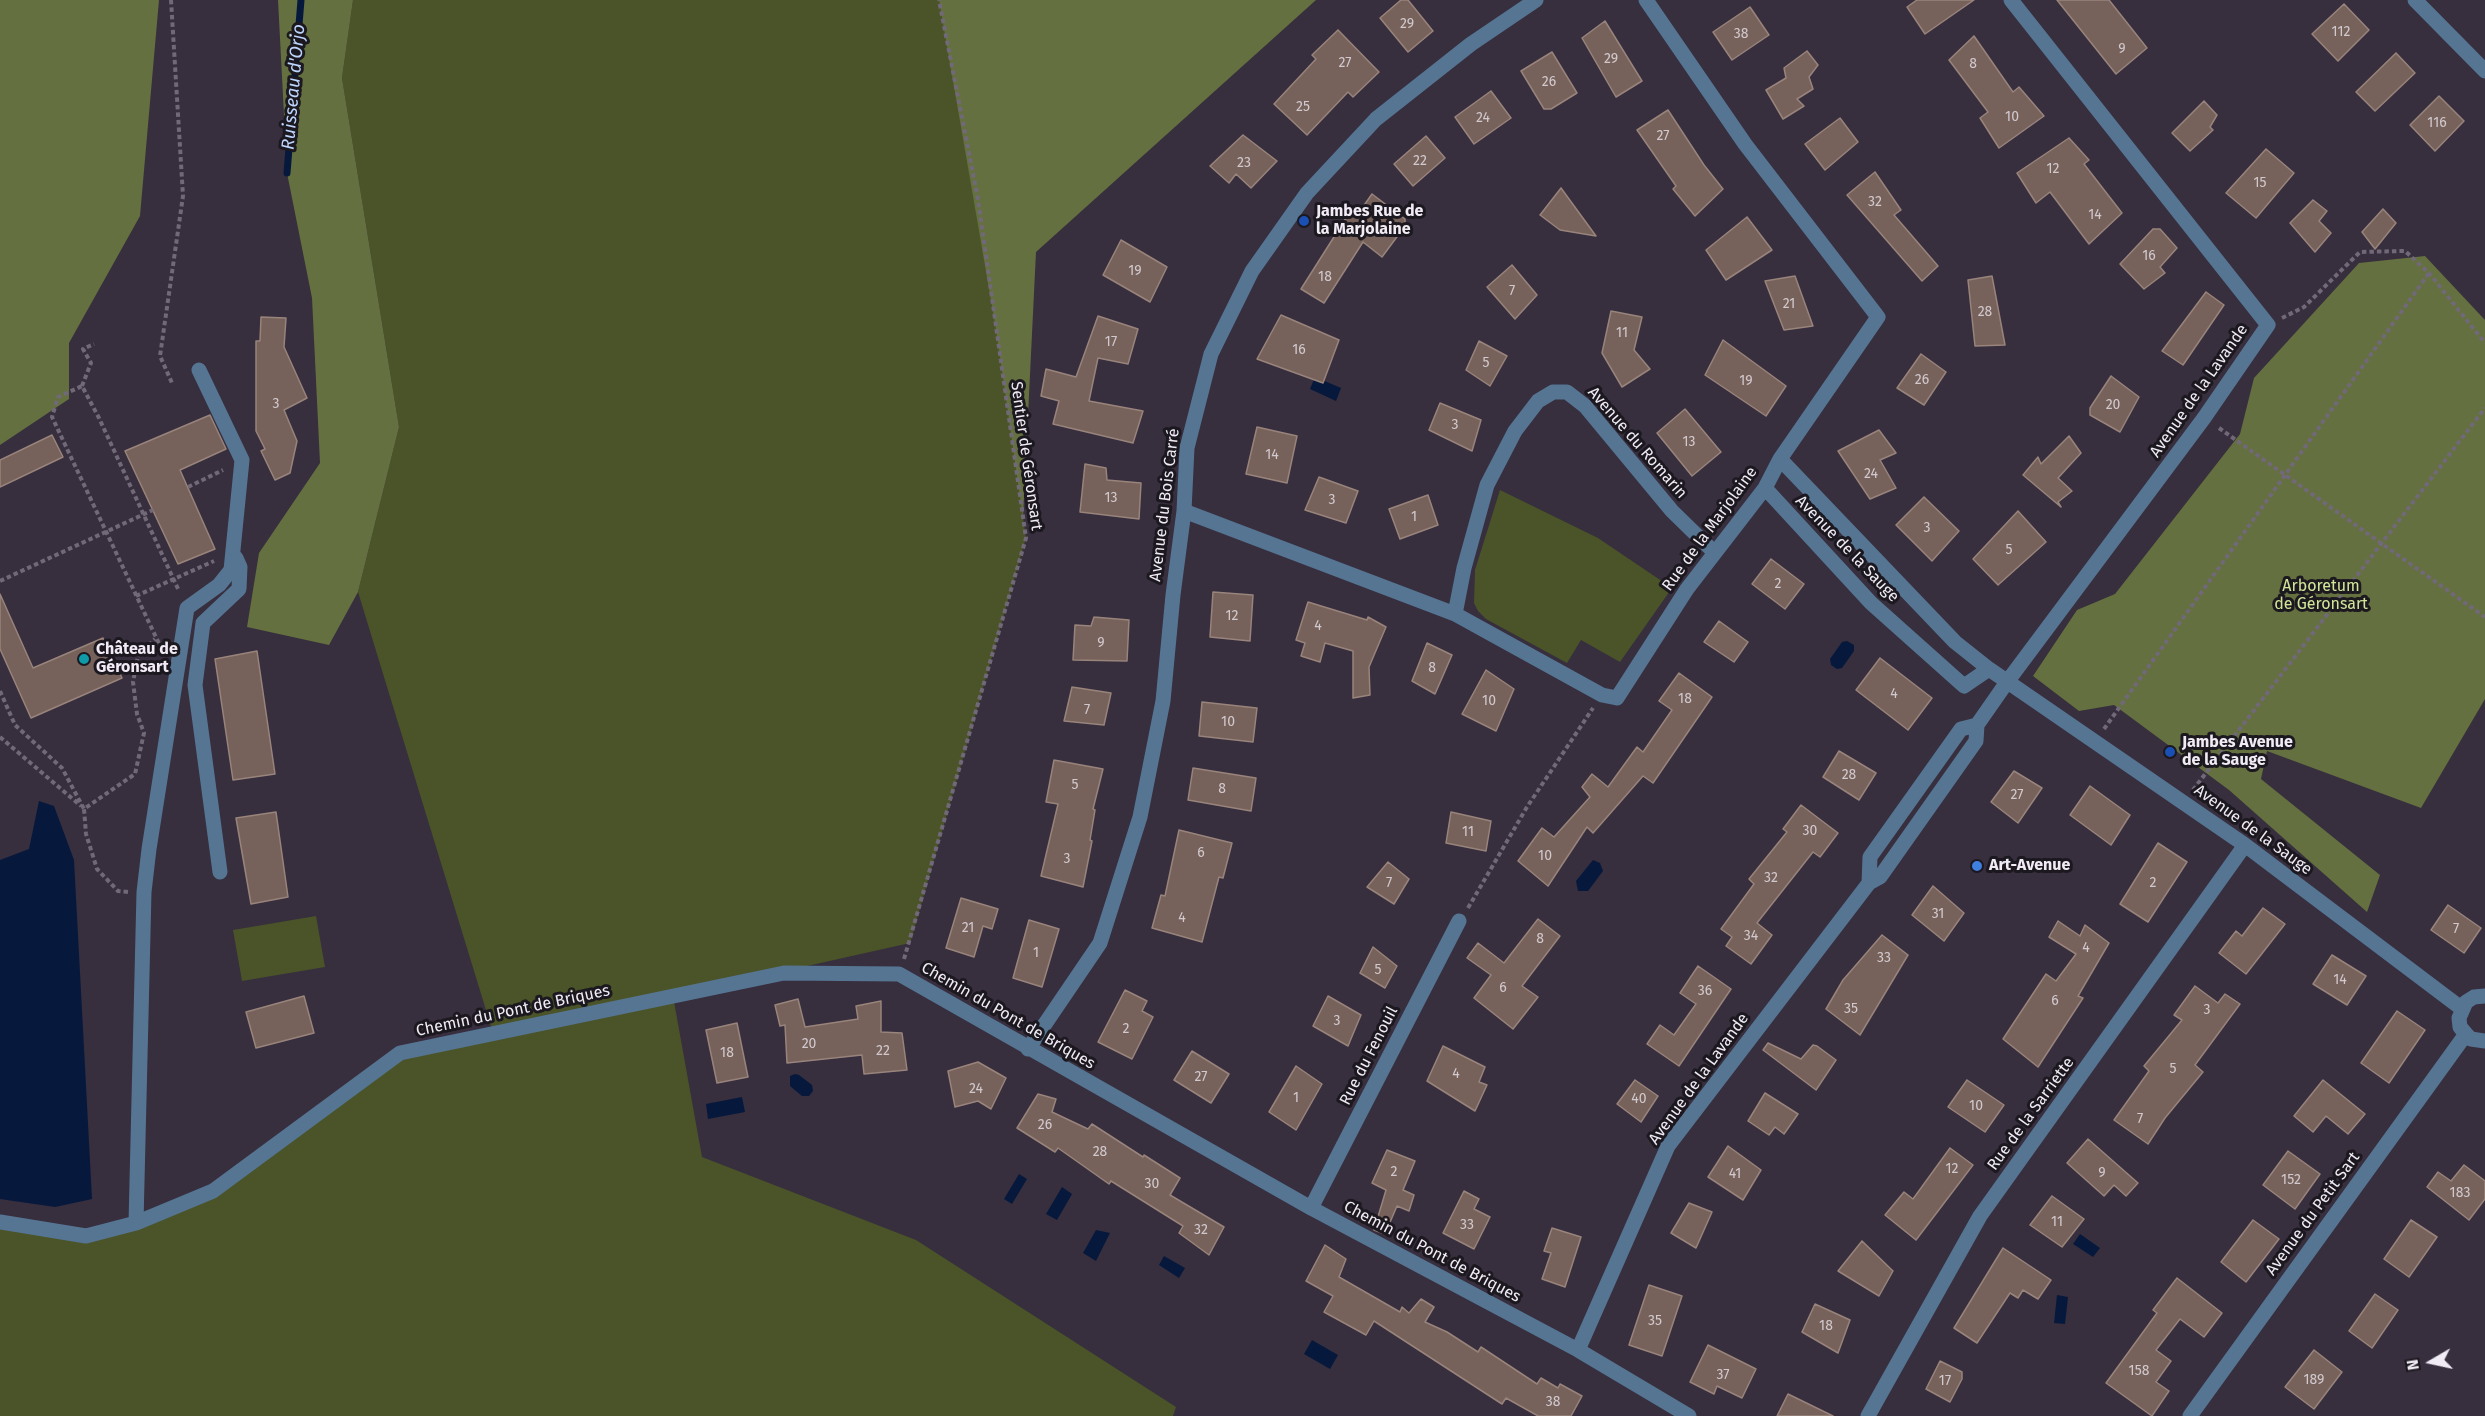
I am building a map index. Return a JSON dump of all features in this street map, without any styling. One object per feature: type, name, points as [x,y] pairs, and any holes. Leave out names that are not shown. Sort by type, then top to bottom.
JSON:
[{"type":"street","name":"Avenue du Bois Carré","points":[[1028,1049],[1100,943],[1140,817],[1163,701],[1184,511],[1187,448],[1211,354],[1252,271],[1306,193],[1376,119],[1471,44],[1536,0]]},
{"type":"street","name":"Rue de la Marjolaine","points":[[1602,695],[1617,698],[1714,552],[1765,488],[1780,459],[1878,317],[1744,144],[1646,0]]},
{"type":"street","name":"Avenue de la Lavande","points":[[1578,1350],[1668,1146],[1869,883],[1870,857],[1961,729],[1977,725],[2204,418],[2268,324],[2011,0]]},
{"type":"street","points":[[2415,0],[2485,71]]},
{"type":"street","points":[[136,1223],[144,892],[187,608],[219,585],[231,570],[242,460],[199,370]]},
{"type":"street","name":"Avenue du Romarin","points":[[1455,614],[1464,568],[1487,485],[1515,431],[1538,401],[1553,392],[1568,392],[1585,405],[1672,511],[1714,552]]},
{"type":"street","name":"Avenue de la Sauge","points":[[1780,459],[1955,642],[2007,682],[2245,845],[2462,1008]]},
{"type":"street","name":"Avenue de la Sauge","points":[[1765,488],[1818,549],[1871,603],[1964,686],[1989,669]]},
{"type":"street","points":[[1184,511],[1455,614],[1602,695]]},
{"type":"street","points":[[220,872],[195,685],[203,623],[239,589],[240,567],[234,552]]},
{"type":"street","name":"Rue de la Sarriette","points":[[1868,1416],[1980,1216],[2245,845]]},
{"type":"street","name":"Rue du Fenouil","points":[[1311,1208],[1459,921]]},
{"type":"street","name":"Chemin du Pont de Briques","points":[[0,1222],[86,1236],[136,1223],[213,1191],[400,1053],[784,973],[899,974],[1311,1208],[1578,1350],[1689,1416]]},
{"type":"street","points":[[2485,996],[2474,997],[2466,1002],[2459,1018],[2460,1027],[2466,1034],[2472,1039],[2485,1041]]},
{"type":"street","name":"Avenue du Petit Sart","points":[[2190,1416],[2466,1034]]},
{"type":"path","points":[[171,0],[183,196],[160,356],[172,383]]},
{"type":"path","name":"Sentier de Géronsart","points":[[899,974],[1026,538],[978,199],[939,0]]},
{"type":"path","points":[[2268,324],[2304,307],[2360,252],[2405,251],[2429,273],[2485,343]]},
{"type":"path","points":[[2095,742],[2429,273]]},
{"type":"path","points":[[94,345],[83,349],[91,363],[82,386],[58,397],[52,417],[160,650],[180,654]]},
{"type":"path","points":[[82,386],[187,608]]},
{"type":"path","points":[[2184,802],[2485,408]]},
{"type":"path","points":[[2204,418],[2485,616]]},
{"type":"path","points":[[188,487],[242,460]]},
{"type":"path","points":[[0,581],[153,510]]},
{"type":"path","points":[[135,596],[234,552]]},
{"type":"path","points":[[84,809],[135,774],[144,733],[137,714],[133,682],[138,656],[155,639]]},
{"type":"path","points":[[0,691],[15,725],[62,768],[84,809],[86,834],[97,869],[118,891],[144,892]]},
{"type":"path","points":[[1459,921],[1476,898],[1527,807],[1602,695]]},
{"type":"path","points":[[0,737],[84,809]]},
{"type":"green space","points":[[0,0],[159,0],[140,216],[69,343],[69,399],[0,445]]},
{"type":"green space","points":[[278,0],[353,0],[342,78],[399,427],[358,592],[329,645],[247,627],[259,553],[320,463],[312,298],[287,173]]},
{"type":"green space","points":[[353,0],[939,0],[978,199],[1026,538],[910,943],[673,996],[702,1157],[916,1240],[1176,1407],[1173,1416],[0,1416],[0,1222],[86,1236],[213,1191],[400,1053],[493,1033],[358,592],[399,427],[342,78]]},
{"type":"green space","points":[[939,0],[1316,0],[1036,252],[1023,518],[996,329]]},
{"type":"green space","name":"Arboretum de Géronsart","points":[[2425,256],[2485,320],[2485,699],[2421,808],[2267,751],[2261,779],[2380,875],[2367,912],[2229,790],[2114,705],[2079,711],[2033,676],[2077,610],[2115,594],[2240,434],[2254,378],[2359,263]]},
{"type":"green space","points":[[1500,490],[1598,538],[1672,588],[1620,662],[1581,640],[1567,663],[1486,619],[1478,611],[1474,603],[1475,570]]},
{"type":"green space","points":[[316,916],[325,967],[242,981],[233,930]]},
{"type":"water","points":[[1315,377],[1341,388],[1336,401],[1310,389]]},
{"type":"water","points":[[1847,641],[1854,645],[1854,651],[1842,668],[1837,669],[1831,665],[1830,659],[1842,642]]},
{"type":"water","points":[[39,801],[54,806],[74,860],[92,1199],[55,1207],[0,1199],[0,860],[29,849]]},
{"type":"water","points":[[1593,860],[1600,863],[1603,871],[1588,891],[1578,891],[1576,881]]},
{"type":"water","points":[[795,1074],[812,1085],[813,1091],[809,1096],[802,1096],[790,1086],[790,1076]]},
{"type":"water","points":[[742,1097],[745,1112],[708,1119],[706,1104]]},
{"type":"water","points":[[1019,1174],[1027,1179],[1012,1204],[1004,1199]]},
{"type":"water","points":[[1062,1187],[1072,1194],[1057,1220],[1046,1214]]},
{"type":"water","points":[[1096,1230],[1110,1233],[1096,1261],[1083,1253]]},
{"type":"water","points":[[2080,1234],[2100,1248],[2093,1257],[2073,1244]]},
{"type":"water","points":[[1164,1256],[1185,1268],[1179,1278],[1159,1265]]},
{"type":"water","points":[[2057,1295],[2068,1297],[2065,1324],[2054,1323]]},
{"type":"water","points":[[1312,1340],[1338,1355],[1330,1369],[1304,1354]]},
{"type":"building","points":[[1401,0],[1408,0],[1433,31],[1408,52],[1380,18]]},
{"type":"building","points":[[1917,0],[1974,0],[1925,34],[1907,7]]},
{"type":"building","points":[[2057,0],[2109,0],[2147,48],[2116,74]]},
{"type":"building","points":[[2344,4],[2369,30],[2338,61],[2312,34]]},
{"type":"building","points":[[1750,7],[1769,35],[1732,60],[1713,32]]},
{"type":"building","points":[[1605,21],[1642,81],[1616,97],[1582,38]]},
{"type":"building","points":[[1338,30],[1379,72],[1353,97],[1348,92],[1307,135],[1274,104],[1316,59],[1312,55]]},
{"type":"building","points":[[1974,36],[2013,92],[2019,87],[2044,116],[1999,148],[1980,118],[1988,112],[1949,60]]},
{"type":"building","points":[[1807,51],[1818,65],[1809,77],[1813,89],[1797,99],[1804,106],[1783,119],[1766,90],[1786,78],[1784,68]]},
{"type":"building","points":[[1552,52],[1577,93],[1551,109],[1544,109],[1521,71]]},
{"type":"building","points":[[2396,53],[2415,73],[2375,111],[2356,92]]},
{"type":"building","points":[[1491,91],[1511,118],[1474,144],[1455,117]]},
{"type":"building","points":[[2439,96],[2464,121],[2435,151],[2410,125]]},
{"type":"building","points":[[2204,101],[2217,115],[2210,127],[2213,130],[2190,151],[2172,133]]},
{"type":"building","points":[[1668,110],[1704,165],[1723,189],[1695,216],[1673,189],[1676,186],[1637,130]]},
{"type":"building","points":[[1840,118],[1858,142],[1825,170],[1805,144]]},
{"type":"building","points":[[1243,135],[1277,161],[1251,188],[1236,174],[1229,183],[1210,166]]},
{"type":"building","points":[[1426,136],[1445,158],[1413,186],[1394,164]]},
{"type":"building","points":[[2069,138],[2089,160],[2084,164],[2122,213],[2089,244],[2050,192],[2036,203],[2017,173]]},
{"type":"building","points":[[2266,149],[2294,173],[2256,218],[2226,193]]},
{"type":"building","points":[[1875,172],[1901,210],[1894,215],[1938,266],[1922,281],[1847,195]]},
{"type":"building","points":[[1561,188],[1596,236],[1560,230],[1540,215]]},
{"type":"building","points":[[1372,194],[1405,219],[1405,226],[1382,257],[1363,242],[1324,303],[1301,289],[1353,207],[1360,211]]},
{"type":"building","points":[[2313,200],[2327,211],[2319,221],[2331,233],[2315,252],[2290,223]]},
{"type":"building","points":[[2383,209],[2396,223],[2375,249],[2362,232]]},
{"type":"building","points":[[1747,217],[1772,250],[1726,280],[1706,250]]},
{"type":"building","points":[[2153,229],[2160,229],[2177,248],[2160,267],[2165,273],[2144,289],[2120,264]]},
{"type":"building","points":[[1121,240],[1167,267],[1150,302],[1103,275]]},
{"type":"building","points":[[1512,265],[1537,295],[1515,319],[1487,287]]},
{"type":"building","points":[[1795,276],[1813,326],[1784,330],[1765,281]]},
{"type":"building","points":[[1992,276],[2005,345],[1975,346],[1968,280]]},
{"type":"building","points":[[2206,292],[2224,305],[2183,365],[2162,351]]},
{"type":"building","points":[[1611,311],[1642,317],[1634,350],[1650,369],[1622,387],[1602,353]]},
{"type":"building","points":[[1281,315],[1339,340],[1323,383],[1257,359]]},
{"type":"building","points":[[1098,316],[1138,329],[1128,364],[1098,358],[1089,401],[1143,411],[1133,443],[1053,424],[1059,401],[1041,396],[1046,369],[1076,377]]},
{"type":"building","points":[[261,317],[286,318],[284,347],[307,398],[284,410],[297,441],[290,473],[275,480],[261,451],[265,449],[256,431],[256,341],[260,341]]},
{"type":"building","points":[[1723,340],[1786,386],[1766,416],[1705,375]]},
{"type":"building","points":[[1479,341],[1507,356],[1490,386],[1466,370]]},
{"type":"building","points":[[1921,354],[1946,372],[1924,405],[1897,388]]},
{"type":"building","points":[[2111,376],[2139,397],[2120,432],[2090,415],[2090,408]]},
{"type":"building","points":[[1440,403],[1481,420],[1472,451],[1429,430]]},
{"type":"building","points":[[1685,409],[1721,452],[1692,476],[1657,433]]},
{"type":"building","points":[[210,415],[226,449],[180,470],[215,549],[178,564],[125,451]]},
{"type":"building","points":[[1257,427],[1297,436],[1287,483],[1246,474]]},
{"type":"building","points":[[1879,430],[1896,453],[1880,460],[1896,488],[1870,499],[1838,451]]},
{"type":"building","points":[[52,435],[63,457],[0,487],[0,460]]},
{"type":"building","points":[[2069,436],[2081,453],[2058,478],[2072,491],[2058,502],[2061,507],[2023,475],[2038,457],[2041,464]]},
{"type":"building","points":[[1085,464],[1106,468],[1107,480],[1141,483],[1139,519],[1080,512]]},
{"type":"building","points":[[1319,477],[1358,491],[1346,523],[1305,510]]},
{"type":"building","points":[[1428,495],[1438,525],[1400,539],[1389,509]]},
{"type":"building","points":[[1924,497],[1959,531],[1932,561],[1896,525]]},
{"type":"building","points":[[2018,511],[2046,542],[1998,585],[1973,559]]},
{"type":"building","points":[[1771,559],[1804,584],[1785,609],[1752,584]]},
{"type":"building","points":[[1213,592],[1253,595],[1250,641],[1210,637]]},
{"type":"building","name":"Château de Géronsart","points":[[0,594],[33,668],[103,638],[122,678],[31,718],[0,649]]},
{"type":"building","points":[[1308,602],[1367,620],[1368,617],[1386,627],[1369,667],[1370,695],[1353,698],[1353,651],[1325,643],[1320,662],[1301,656],[1305,643],[1296,640]]},
{"type":"building","points":[[1094,617],[1129,620],[1127,661],[1073,660],[1075,625],[1091,626]]},
{"type":"building","points":[[1719,621],[1748,642],[1734,662],[1704,642]]},
{"type":"building","points":[[1427,643],[1452,655],[1435,694],[1412,681]]},
{"type":"building","points":[[257,651],[275,774],[233,780],[215,659]]},
{"type":"building","points":[[1880,658],[1932,698],[1908,730],[1856,690]]},
{"type":"building","points":[[1486,670],[1514,689],[1496,731],[1462,714]]},
{"type":"building","points":[[1679,673],[1712,697],[1653,783],[1643,776],[1593,833],[1587,827],[1548,886],[1518,861],[1542,828],[1554,837],[1590,797],[1582,787],[1592,774],[1608,787],[1637,747],[1643,752],[1672,710],[1659,701]]},
{"type":"building","points":[[1072,687],[1111,693],[1104,725],[1064,721]]},
{"type":"building","points":[[1202,702],[1257,708],[1253,742],[1199,736]]},
{"type":"building","points":[[1839,751],[1876,773],[1859,800],[1823,777]]},
{"type":"building","points":[[1054,760],[1103,769],[1093,809],[1095,810],[1090,840],[1092,841],[1083,887],[1041,876],[1058,804],[1046,802]]},
{"type":"building","points":[[1193,768],[1256,778],[1251,811],[1188,800]]},
{"type":"building","points":[[2014,771],[2042,788],[2018,823],[1991,802]]},
{"type":"building","points":[[2090,786],[2130,815],[2111,845],[2070,815]]},
{"type":"building","points":[[1801,805],[1838,833],[1820,857],[1813,852],[1757,923],[1772,935],[1751,964],[1726,946],[1732,937],[1721,929],[1754,884],[1749,879],[1787,832],[1783,829]]},
{"type":"building","points":[[276,812],[288,897],[251,904],[236,818]]},
{"type":"building","points":[[1451,812],[1491,821],[1486,851],[1446,843]]},
{"type":"building","points":[[1179,830],[1232,843],[1223,878],[1219,877],[1202,942],[1152,928],[1161,895],[1165,896]]},
{"type":"building","points":[[2158,843],[2187,862],[2148,922],[2120,904]]},
{"type":"building","points":[[1388,862],[1409,879],[1394,904],[1367,887]]},
{"type":"building","points":[[1933,886],[1964,913],[1944,941],[1912,915]]},
{"type":"building","points":[[961,898],[998,909],[992,929],[983,926],[974,957],[946,948]]},
{"type":"building","points":[[2448,905],[2481,928],[2464,953],[2431,930]]},
{"type":"building","points":[[2263,908],[2285,924],[2246,974],[2219,953],[2236,931],[2242,936]]},
{"type":"building","points":[[1538,919],[1560,936],[1522,986],[1538,997],[1513,1029],[1474,998],[1491,975],[1467,958],[1478,943],[1504,963]]},
{"type":"building","points":[[1029,920],[1059,929],[1042,987],[1013,978]]},
{"type":"building","points":[[2058,921],[2080,936],[2085,925],[2109,943],[2078,996],[2083,998],[2038,1067],[2003,1039],[2046,974],[2056,981],[2076,954],[2049,937]]},
{"type":"building","points":[[1882,935],[1908,955],[1860,1035],[1826,1009],[1843,980]]},
{"type":"building","points":[[1373,947],[1397,966],[1385,988],[1360,973]]},
{"type":"building","points":[[2332,955],[2366,976],[2347,1005],[2313,984]]},
{"type":"building","points":[[1698,966],[1731,989],[1679,1066],[1647,1044],[1660,1025],[1674,1035],[1696,1004],[1680,993]]},
{"type":"building","points":[[2195,986],[2218,1003],[2225,994],[2240,1004],[2195,1065],[2203,1072],[2165,1118],[2148,1144],[2114,1120],[2149,1071],[2144,1066],[2182,1020],[2174,1015]]},
{"type":"building","points":[[1125,990],[1147,1001],[1142,1011],[1153,1017],[1132,1059],[1098,1042]]},
{"type":"building","points":[[304,996],[314,1033],[256,1048],[246,1012]]},
{"type":"building","points":[[1328,996],[1361,1015],[1348,1046],[1313,1026]]},
{"type":"building","points":[[798,999],[805,1027],[858,1019],[856,1006],[881,1001],[881,1032],[902,1033],[907,1070],[864,1074],[862,1055],[787,1063],[785,1025],[780,1026],[775,1005]]},
{"type":"building","points":[[2397,1011],[2425,1030],[2389,1083],[2361,1063]]},
{"type":"building","points":[[737,1023],[748,1077],[717,1083],[706,1030]]},
{"type":"building","points":[[1768,1043],[1801,1059],[1813,1045],[1817,1046],[1836,1060],[1816,1090],[1763,1050]]},
{"type":"building","points":[[1443,1046],[1485,1067],[1479,1082],[1487,1085],[1475,1111],[1427,1081]]},
{"type":"building","points":[[1192,1051],[1229,1074],[1211,1103],[1174,1080]]},
{"type":"building","points":[[978,1062],[1006,1078],[991,1109],[978,1101],[955,1107],[948,1071]]},
{"type":"building","points":[[1296,1066],[1322,1084],[1296,1130],[1269,1112]]},
{"type":"building","points":[[1635,1080],[1658,1096],[1641,1122],[1617,1104]]},
{"type":"building","points":[[1967,1080],[2004,1105],[1985,1132],[1948,1107]]},
{"type":"building","points":[[2323,1080],[2365,1114],[2348,1134],[2326,1116],[2313,1132],[2294,1116]]},
{"type":"building","points":[[1765,1093],[1798,1114],[1784,1134],[1775,1127],[1769,1135],[1748,1121]]},
{"type":"building","points":[[1038,1094],[1056,1099],[1052,1112],[1088,1129],[1092,1124],[1180,1178],[1170,1195],[1224,1227],[1209,1255],[1179,1233],[1183,1226],[1111,1181],[1109,1184],[1058,1148],[1055,1152],[1017,1128]]},
{"type":"building","points":[[2088,1139],[2138,1183],[2126,1196],[2114,1185],[2104,1196],[2067,1163]]},
{"type":"building","points":[[1728,1146],[1761,1170],[1743,1200],[1708,1177]]},
{"type":"building","points":[[1950,1148],[1973,1165],[1916,1240],[1885,1215],[1904,1192],[1913,1199]]},
{"type":"building","points":[[1387,1150],[1415,1161],[1403,1190],[1414,1195],[1409,1211],[1397,1206],[1385,1234],[1374,1230],[1386,1190],[1372,1183]]},
{"type":"building","points":[[2288,1151],[2320,1174],[2295,1209],[2263,1185]]},
{"type":"building","points":[[2464,1165],[2485,1181],[2485,1199],[2469,1220],[2427,1187],[2438,1172],[2451,1181]]},
{"type":"building","points":[[1464,1191],[1479,1199],[1474,1209],[1490,1217],[1474,1249],[1443,1233]]},
{"type":"building","points":[[2052,1196],[2084,1219],[2062,1247],[2030,1225]]},
{"type":"building","points":[[1689,1203],[1712,1212],[1696,1248],[1671,1233]]},
{"type":"building","points":[[2253,1220],[2279,1239],[2246,1282],[2221,1262]]},
{"type":"building","points":[[2411,1220],[2437,1237],[2409,1277],[2384,1259]]},
{"type":"building","points":[[1552,1228],[1581,1237],[1565,1287],[1542,1279],[1551,1253],[1544,1251]]},
{"type":"building","points":[[1862,1241],[1893,1271],[1879,1296],[1838,1271]]},
{"type":"building","points":[[1325,1245],[1346,1259],[1339,1277],[1400,1312],[1402,1307],[1409,1313],[1421,1299],[1434,1307],[1425,1322],[1447,1332],[1478,1352],[1481,1347],[1537,1384],[1541,1378],[1558,1388],[1560,1384],[1582,1396],[1571,1416],[1538,1416],[1506,1398],[1502,1404],[1374,1321],[1366,1335],[1324,1312],[1333,1296],[1306,1281]]},
{"type":"building","points":[[2003,1248],[2051,1280],[2038,1299],[2023,1290],[2018,1298],[2010,1293],[1977,1343],[1954,1328]]},
{"type":"building","points":[[2177,1278],[2222,1313],[2204,1337],[2180,1319],[2156,1350],[2171,1361],[2156,1382],[2169,1391],[2152,1416],[2106,1383],[2157,1313],[2153,1310]]},
{"type":"building","points":[[1649,1285],[1682,1296],[1662,1356],[1629,1345]]},
{"type":"building","points":[[2375,1294],[2398,1310],[2372,1348],[2349,1331]]},
{"type":"building","points":[[1815,1304],[1850,1320],[1838,1353],[1802,1332]]},
{"type":"building","points":[[1708,1345],[1756,1369],[1742,1398],[1717,1386],[1714,1394],[1690,1382]]},
{"type":"building","points":[[2314,1350],[2342,1372],[2314,1409],[2285,1387]]},
{"type":"building","points":[[1940,1361],[1962,1372],[1962,1379],[1950,1402],[1926,1389]]},
{"type":"building","points":[[1788,1394],[1833,1416],[1777,1416]]},
{"type":"waterway","name":"Ruisseau d'Orjo","points":[[287,173],[301,0]]},
{"type":"place","name":"Jambes Rue de la Marjolaine","points":[[1304,221]]},
{"type":"place","name":"Château de Géronsart","points":[[84,659]]},
{"type":"place","name":"Jambes Avenue de la Sauge","points":[[2170,752]]},
{"type":"place","name":"Art-Avenue","points":[[1977,866]]}]
